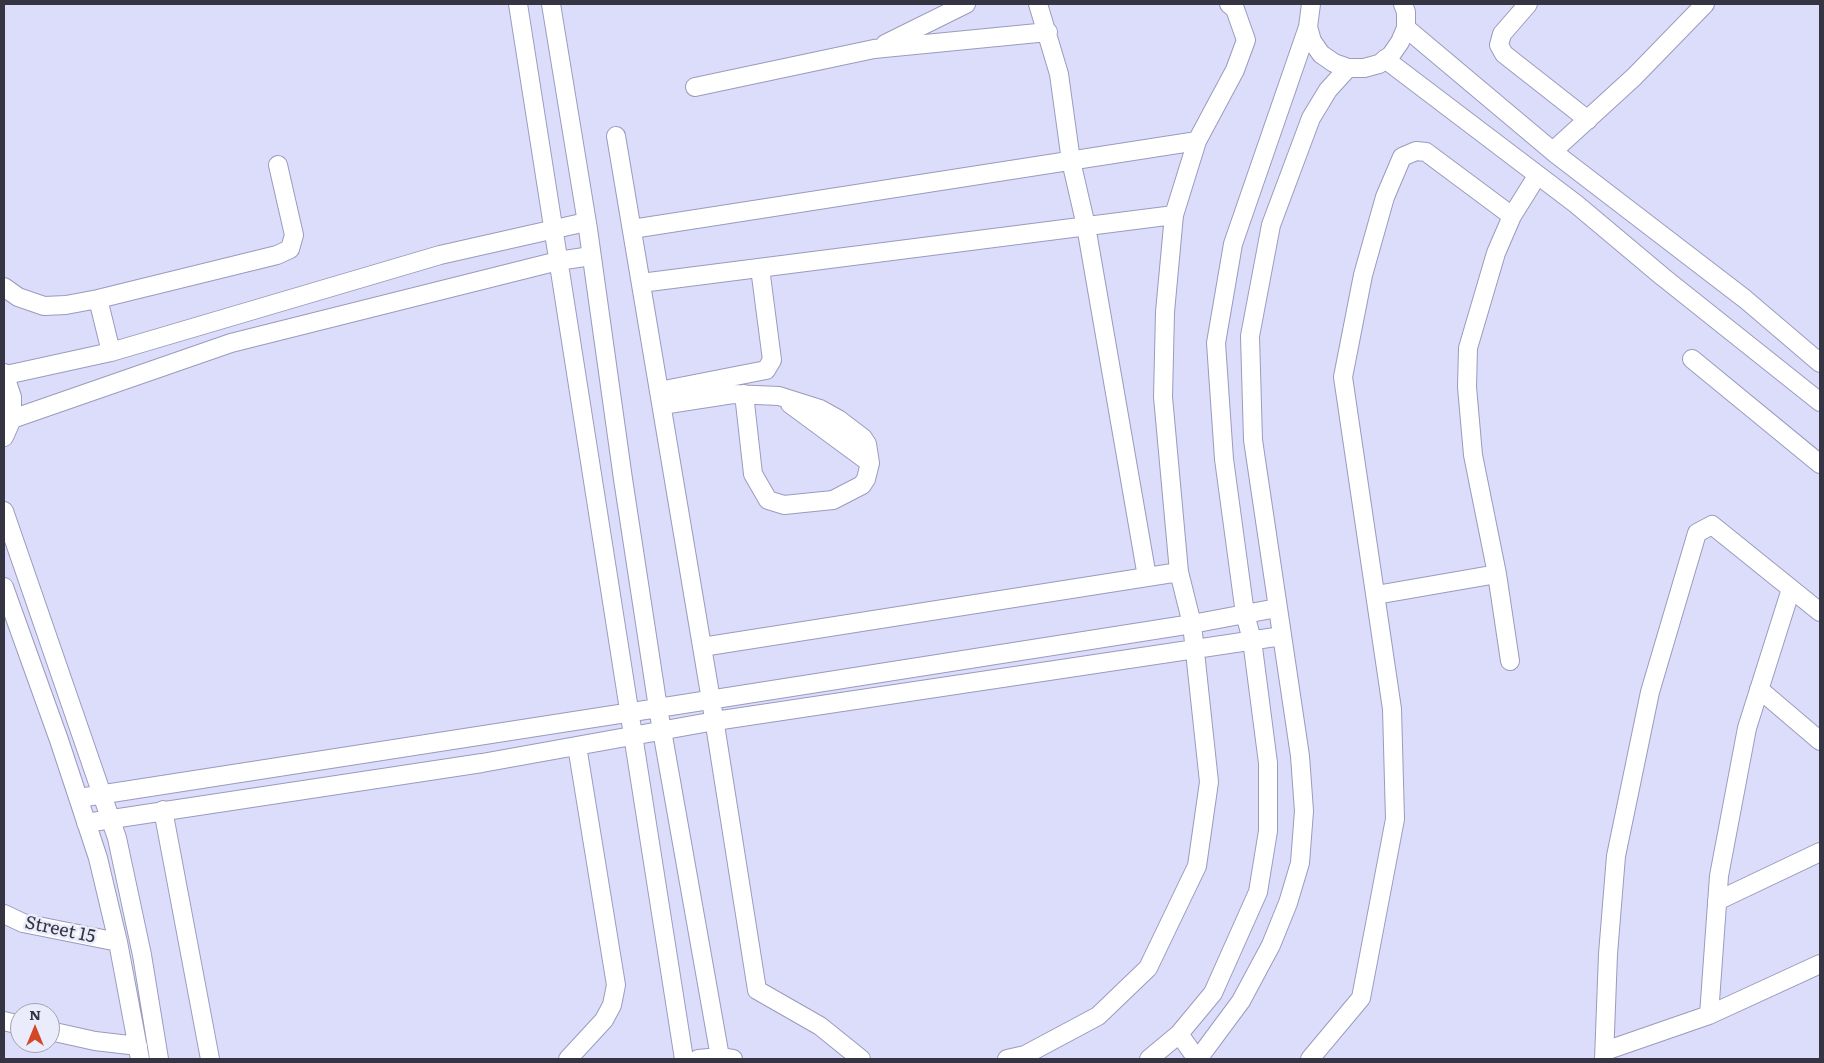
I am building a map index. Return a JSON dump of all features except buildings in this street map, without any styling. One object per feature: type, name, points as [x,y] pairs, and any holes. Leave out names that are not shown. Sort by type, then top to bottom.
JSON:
[{"type":"street","points":[[518,4],[684,1059]]},
{"type":"street","points":[[550,4],[586,222],[658,708],[727,1058],[698,1059]]},
{"type":"street","points":[[874,49],[966,4]]},
{"type":"street","points":[[1038,4],[1048,32],[1059,74],[1071,161],[1086,226],[1147,577]]},
{"type":"street","points":[[1007,1059],[1025,1055],[1098,1016],[1148,968],[1197,866],[1208,782],[1192,624],[1179,572],[1163,397],[1165,312],[1174,214],[1197,141],[1235,70],[1246,40],[1235,9],[1229,4]]},
{"type":"street","points":[[1157,1057],[1213,993],[1258,892],[1268,831],[1268,763],[1252,640],[1245,614],[1224,459],[1216,343],[1233,244],[1308,27],[1310,4]]},
{"type":"street","points":[[1528,4],[1502,34],[1499,45],[1504,54],[1588,120]]},
{"type":"street","points":[[1553,151],[1654,58],[1670,38],[1705,4]]},
{"type":"street","points":[[1308,27],[1312,41],[1321,54],[1334,63],[1348,68],[1364,68],[1385,59],[1400,42],[1407,12]]},
{"type":"street","points":[[1407,12],[1553,151],[1744,299],[1820,363]]},
{"type":"street","points":[[695,87],[874,49],[1048,32]]},
{"type":"street","points":[[1385,59],[1576,204],[1663,277],[1820,402]]},
{"type":"street","points":[[1179,1034],[1197,1059],[1241,1002],[1271,946],[1288,903],[1300,863],[1304,811],[1293,697],[1277,608],[1253,440],[1250,336],[1271,225],[1312,118],[1328,90],[1348,68]]},
{"type":"street","points":[[616,136],[711,700],[757,990],[820,1026],[861,1059]]},
{"type":"street","points":[[632,229],[1197,141]]},
{"type":"street","points":[[1310,1059],[1361,998],[1394,820],[1392,709],[1343,377],[1363,275],[1385,197],[1402,157],[1416,151],[1426,152],[1512,216]]},
{"type":"street","points":[[4,287],[18,298],[44,306],[98,299],[277,255],[290,249],[294,235],[278,165]]},
{"type":"street","points":[[1510,662],[1497,574],[1473,455],[1467,387],[1468,348],[1496,253],[1512,216],[1537,176]]},
{"type":"street","points":[[641,283],[1174,214]]},
{"type":"street","points":[[4,438],[12,419],[12,396],[5,374],[111,352],[440,255],[586,222]]},
{"type":"street","points":[[12,419],[231,343],[558,261],[591,256]]},
{"type":"street","points":[[660,398],[766,370],[772,360],[760,268]]},
{"type":"street","points":[[98,299],[111,352]]},
{"type":"street","points":[[1692,359],[1820,464]]},
{"type":"street","points":[[660,398],[733,394],[744,394],[779,396],[870,462],[869,474],[862,485],[833,500],[784,504],[768,500],[753,474],[744,394]]},
{"type":"street","points":[[4,511],[117,838],[142,956],[159,1059]]},
{"type":"street","points":[[1820,612],[1712,525],[1697,533],[1650,692],[1616,856],[1608,954],[1604,1055],[1708,1016],[1820,964]]},
{"type":"street","points":[[702,648],[1179,572]]},
{"type":"street","points":[[1376,595],[1497,574]]},
{"type":"street","points":[[4,587],[86,823],[118,942],[139,1053],[60,1033]]},
{"type":"street","points":[[1708,1016],[1719,876],[1747,728],[1791,589]]},
{"type":"street","points":[[78,798],[1192,624],[1277,608]]},
{"type":"street","points":[[86,823],[110,817],[472,764],[714,721],[1282,636]]},
{"type":"street","points":[[1759,690],[1820,741]]},
{"type":"street","points":[[568,1059],[604,1020],[612,1005],[616,985],[577,746]]},
{"type":"street","points":[[163,810],[210,1059]]},
{"type":"street","points":[[1717,901],[1820,852]]},
{"type":"street","name":"Street 15","points":[[4,914],[23,923],[118,942]]}]
